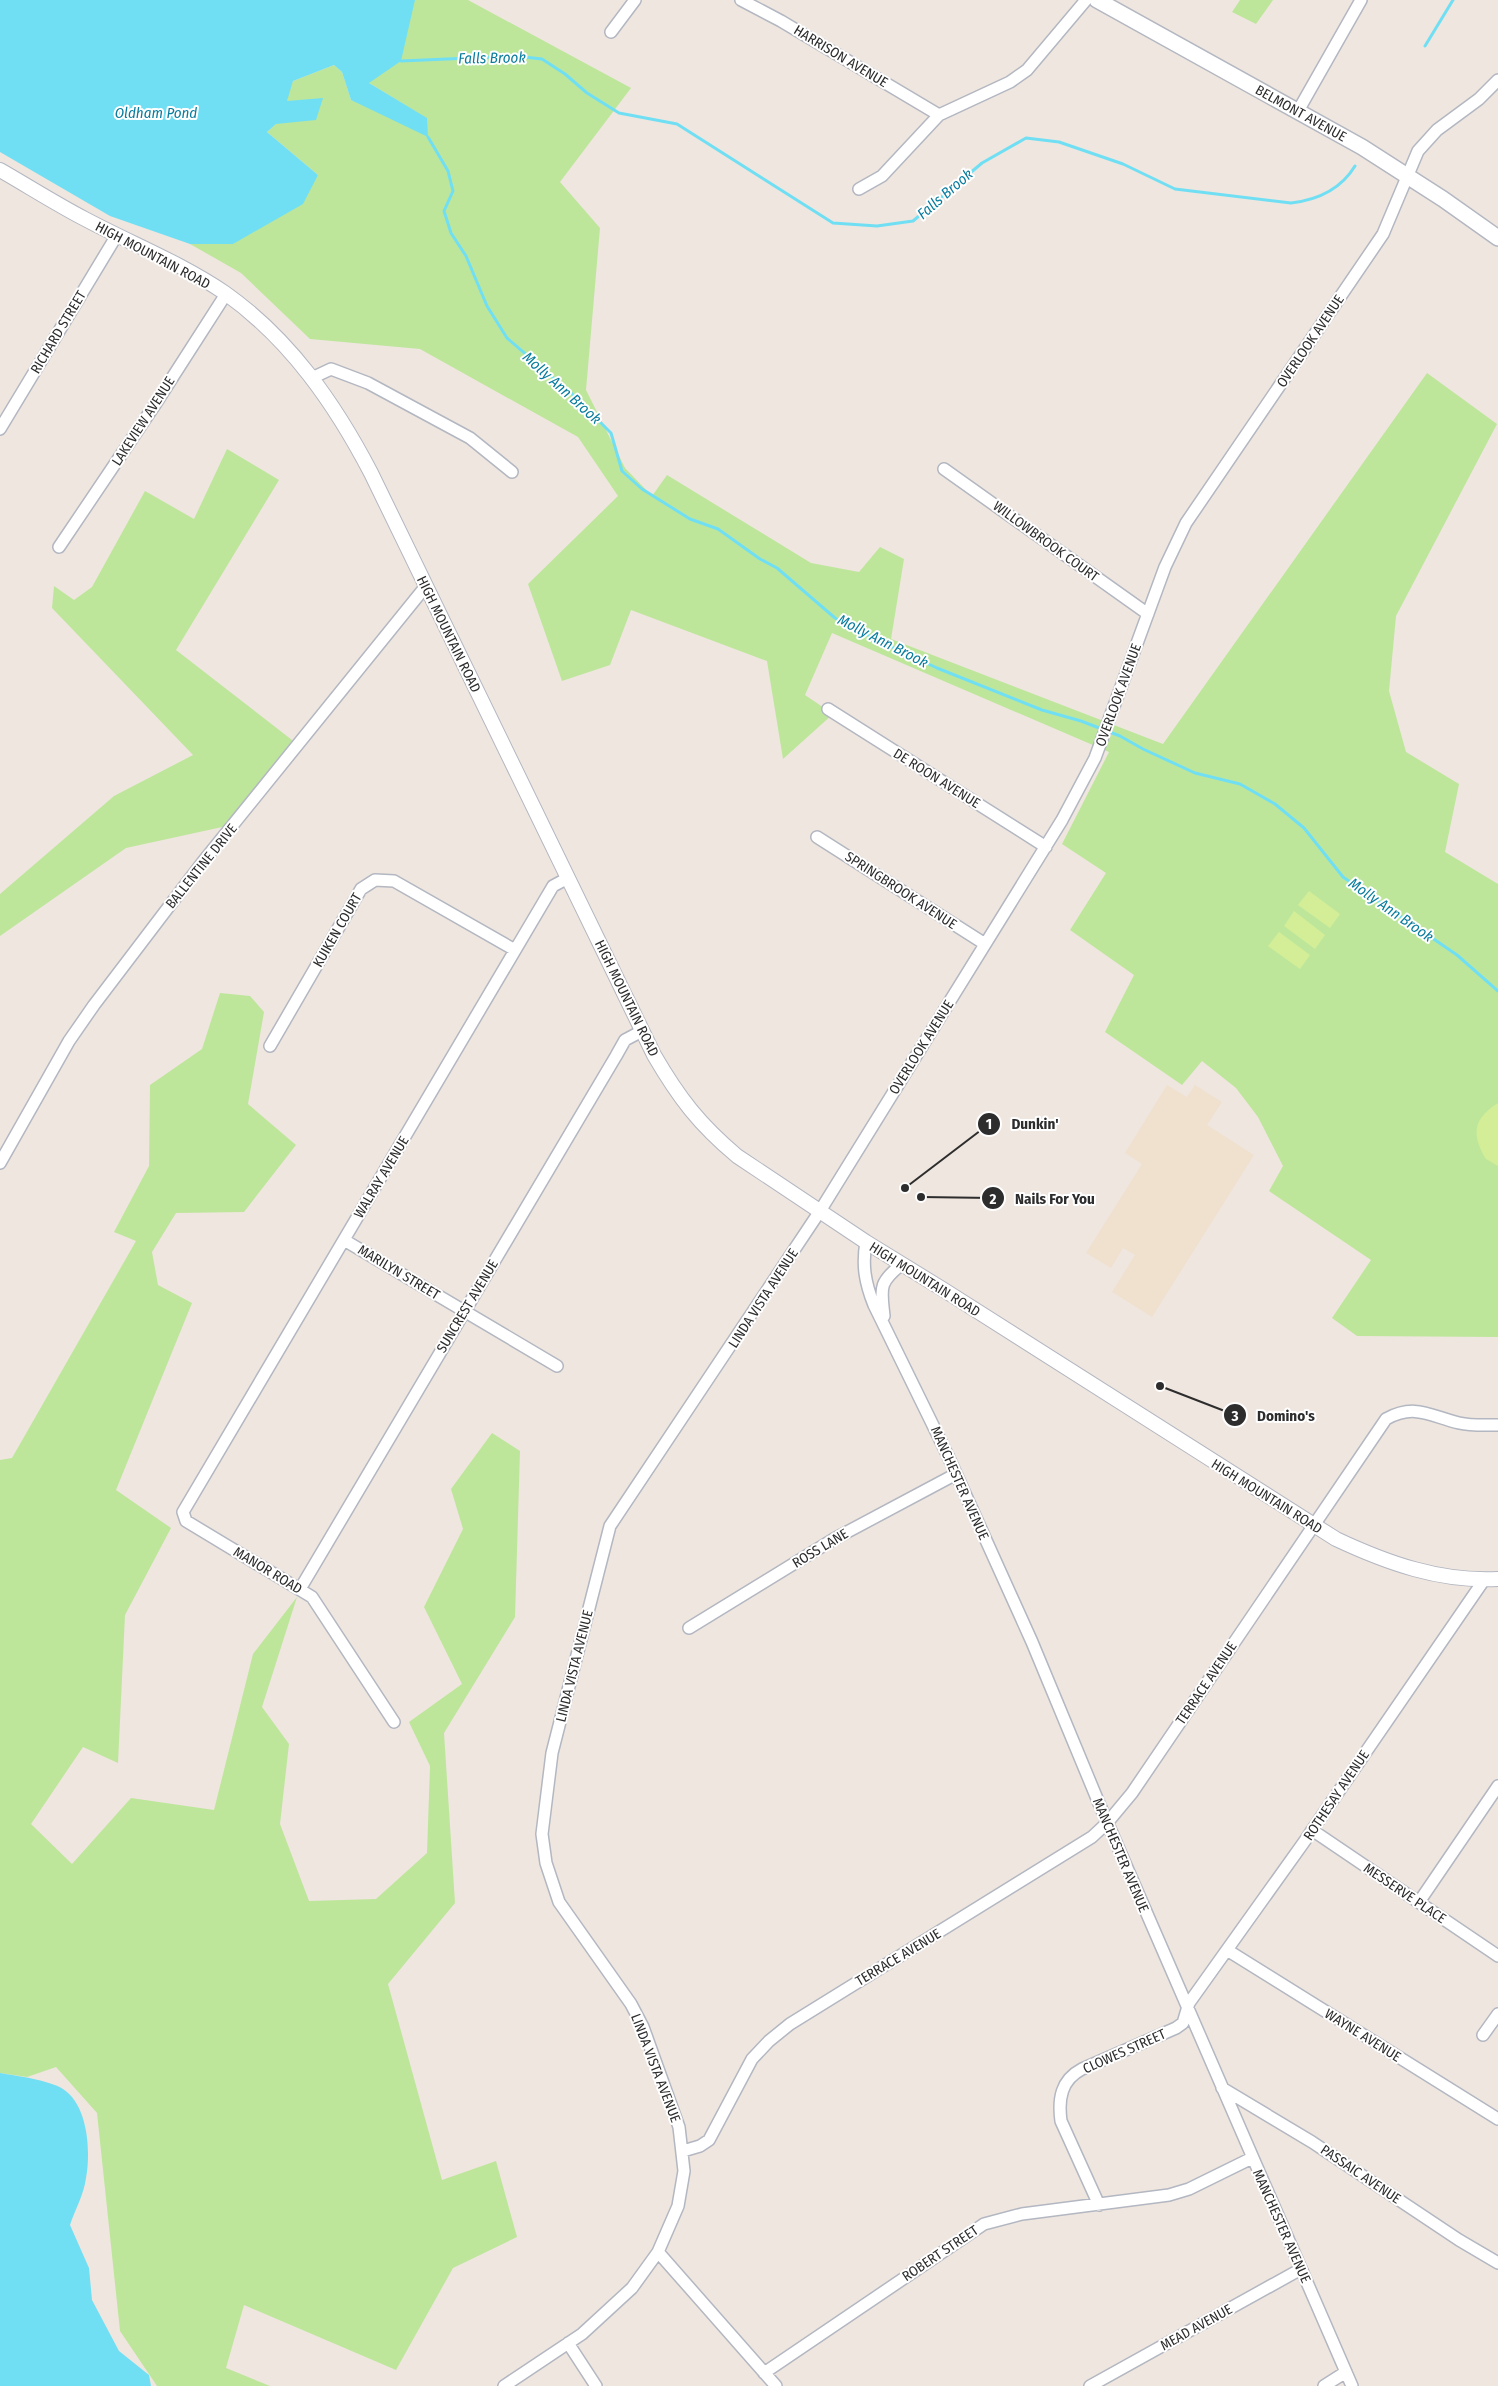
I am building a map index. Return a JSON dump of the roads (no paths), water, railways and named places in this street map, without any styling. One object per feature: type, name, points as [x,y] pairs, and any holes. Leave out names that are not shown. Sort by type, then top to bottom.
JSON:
[{"type":"main road","name":"BELMONT AVENUE","points":[[1097,0],[1298,111],[1408,176],[1498,238]]},
{"type":"street","points":[[611,32],[634,0]]},
{"type":"street","name":"HARRISON AVENUE","points":[[741,0],[939,115]]},
{"type":"street","points":[[859,189],[882,176],[939,115],[1010,82],[1027,70],[1086,0]]},
{"type":"street","points":[[1298,111],[1361,0]]},
{"type":"street","name":"OVERLOOK AVENUE","points":[[820,1211],[1046,847],[1095,758],[1165,567],[1186,523],[1383,234],[1414,158],[1425,141],[1479,100],[1498,81]]},
{"type":"street","name":"HIGH MOUNTAIN ROAD","points":[[0,170],[117,235],[188,269],[226,294],[282,343],[314,378],[351,434],[642,1031],[674,1090],[686,1107],[719,1140],[737,1156],[866,1242],[1313,1525],[1356,1548],[1408,1568],[1439,1575],[1491,1579]]},
{"type":"street","name":"RICHARD STREET","points":[[0,429],[117,235]]},
{"type":"street","name":"LAKEVIEW AVENUE","points":[[58,547],[156,403],[226,294]]},
{"type":"street","points":[[314,378],[331,369],[368,383],[470,438],[512,472]]},
{"type":"street","name":"WILLOWBROOK COURT","points":[[944,469],[1148,614]]},
{"type":"street","name":"BALLENTINE DRIVE","points":[[0,1163],[69,1041],[94,1005],[202,863],[426,586]]},
{"type":"street","name":"DE ROON AVENUE","points":[[828,709],[1046,847]]},
{"type":"street","name":"SPRINGBROOK AVENUE","points":[[817,836],[985,944]]},
{"type":"street","name":"WALRAY AVENUE","points":[[201,1483],[553,886],[568,878]]},
{"type":"street","name":"KUIKEN COURT","points":[[270,1046],[362,889],[375,880],[394,881],[515,950]]},
{"type":"street","name":"SUNCREST AVENUE","points":[[300,1589],[625,1040],[642,1031]]},
{"type":"street","name":"LINDA VISTA AVENUE","points":[[683,2151],[679,2127],[643,2026],[631,2004],[555,1893],[546,1863],[542,1834],[552,1753],[610,1526],[820,1211]]},
{"type":"street","name":"MARILYN STREET","points":[[344,1240],[557,1366]]},
{"type":"street","name":"MANCHESTER AVENUE","points":[[866,1242],[863,1263],[867,1287],[956,1474],[1032,1642],[1107,1823],[1352,2386]]},
{"type":"street","name":"MANCHESTER AVENUE","points":[[885,1326],[882,1287],[888,1275],[902,1264]]},
{"type":"street","name":"TERRACE AVENUE","points":[[683,2151],[700,2146],[709,2140],[752,2059],[769,2041],[790,2024],[1046,1867],[1092,1837],[1107,1823],[1132,1793],[1380,1425],[1396,1414],[1420,1411],[1469,1425],[1498,1425]]},
{"type":"street","name":"ROSS LANE","points":[[689,1628],[834,1539],[956,1474]]},
{"type":"street","name":"MANOR ROAD","points":[[201,1483],[183,1512],[186,1521],[312,1597],[394,1722]]},
{"type":"street","name":"ROTHESAY AVENUE","points":[[1188,2010],[1189,2003],[1491,1579]]},
{"type":"street","points":[[1419,1902],[1498,1786]]},
{"type":"street","name":"MESSERVE PLACE","points":[[1312,1830],[1498,1956]]},
{"type":"street","name":"WAYNE AVENUE","points":[[1227,1950],[1498,2119]]},
{"type":"street","name":"CLOWES STREET","points":[[1099,2205],[1062,2121],[1059,2109],[1064,2086],[1070,2077],[1082,2069],[1176,2028],[1183,2023],[1188,2010]]},
{"type":"street","points":[[1484,2035],[1498,2014]]},
{"type":"street","name":"PASSAIC AVENUE","points":[[1222,2088],[1312,2142],[1459,2240],[1498,2262]]},
{"type":"street","points":[[504,2386],[582,2334],[624,2297],[658,2252],[678,2206],[684,2170],[683,2151]]},
{"type":"street","name":"ROBERT STREET","points":[[764,2372],[984,2224],[1022,2214],[1169,2195],[1189,2189],[1252,2158]]},
{"type":"street","points":[[658,2252],[776,2386]]},
{"type":"street","name":"MEAD AVENUE","points":[[1090,2386],[1301,2269]]},
{"type":"street","points":[[568,2343],[596,2386]]},
{"type":"street","points":[[1324,2386],[1346,2372]]},
{"type":"water","name":"Oldham Pond","points":[[0,0],[415,0],[401,61],[369,83],[427,118],[428,137],[351,100],[342,72],[334,65],[293,81],[287,101],[323,98],[316,120],[276,124],[267,132],[318,175],[303,204],[233,244],[190,244],[110,216],[0,152]]},
{"type":"water","points":[[0,2073],[50,2083],[63,2089],[78,2106],[86,2129],[88,2155],[85,2184],[70,2225],[89,2268],[92,2300],[119,2351],[149,2375],[151,2386],[0,2386]]},
{"type":"waterway","name":"Falls Brook","points":[[1425,46],[1453,0]]},
{"type":"waterway","name":"Falls Brook","points":[[401,61],[515,56],[542,59],[565,74],[587,93],[619,113],[677,124],[833,223],[877,226],[913,221],[982,163],[1026,138],[1059,142],[1123,164],[1175,189],[1291,203],[1310,199],[1328,192],[1343,181],[1355,166]]},
{"type":"waterway","name":"Molly Ann Brook","points":[[428,137],[448,171],[453,191],[444,211],[451,233],[466,256],[487,306],[507,338],[572,394],[611,433],[622,471],[642,489],[690,519],[718,529],[760,559],[777,568],[835,618],[871,637],[937,668],[1042,710],[1081,721],[1120,736],[1195,773],[1240,784],[1275,804],[1304,828],[1343,877],[1457,955],[1498,991]]},
{"type":"place","name":"Dunkin'","points":[[905,1188]]},
{"type":"place","name":"Nails For You","points":[[921,1197]]},
{"type":"place","name":"Domino's","points":[[1160,1386]]}]
